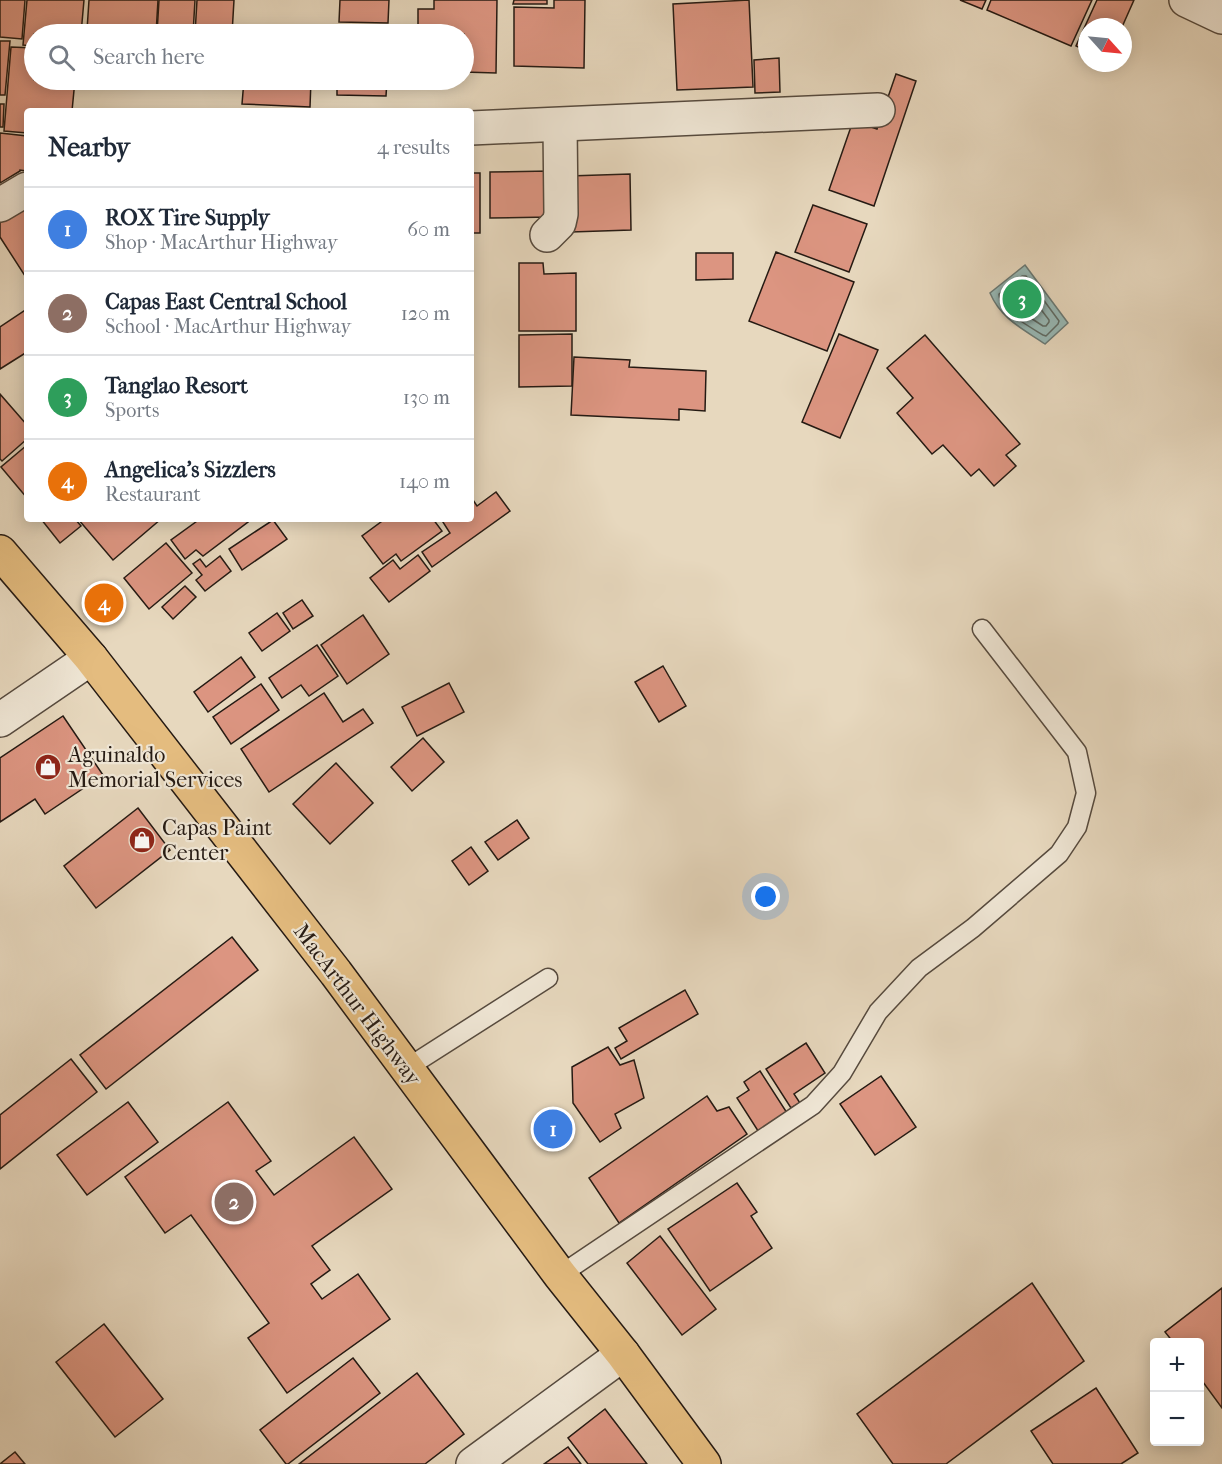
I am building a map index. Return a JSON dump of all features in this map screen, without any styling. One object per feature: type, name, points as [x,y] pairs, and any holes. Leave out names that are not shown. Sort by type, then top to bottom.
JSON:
[{"type":"highway","name":"MacArthur Highway","points":[[0,552],[91,658],[336,973],[560,1275],[704,1464]]},
{"type":"street","points":[[1186,0],[1222,17]]},
{"type":"street","points":[[474,128],[878,110]]},
{"type":"street","points":[[547,236],[559,223],[561,214],[560,125]]},
{"type":"street","points":[[0,206],[24,191]]},
{"type":"street","points":[[0,720],[91,658]]},
{"type":"street","points":[[473,1464],[622,1354]]},
{"type":"lane","points":[[560,1275],[813,1105],[842,1073],[878,1012],[919,968],[973,928],[1059,854],[1077,827],[1086,793],[1077,752],[982,629]]},
{"type":"lane","points":[[407,1068],[548,978]]},
{"type":"water","points":[[1025,265],[1068,323],[1045,344],[1006,317],[990,293]]},
{"type":"building","points":[[0,0],[25,0],[22,39],[0,37]]},
{"type":"building","points":[[27,0],[84,0],[82,24],[25,24]]},
{"type":"building","points":[[89,0],[158,0],[157,24],[87,24]]},
{"type":"building","points":[[159,0],[195,0],[194,24],[158,24]]},
{"type":"building","points":[[197,0],[234,0],[233,24],[196,24]]},
{"type":"building","points":[[340,0],[389,0],[388,23],[339,22]]},
{"type":"building","points":[[434,0],[497,0],[496,73],[474,72],[474,24],[418,24],[418,9],[434,9]]},
{"type":"building","points":[[514,0],[547,0],[547,4],[513,4]]},
{"type":"building","points":[[554,0],[585,0],[584,68],[514,66],[514,7],[554,8]]},
{"type":"building","points":[[749,0],[753,87],[677,90],[673,4]]},
{"type":"building","points":[[960,0],[986,0],[982,9]]},
{"type":"building","points":[[991,0],[1092,0],[1084,18],[1078,18],[1078,31],[1071,46],[987,10]]},
{"type":"building","points":[[1097,0],[1134,0],[1126,18],[1089,18]]},
{"type":"building","points":[[0,41],[10,41],[5,95],[0,95]]},
{"type":"building","points":[[11,47],[24,48],[24,90],[74,90],[72,108],[24,108],[24,133],[4,131]]},
{"type":"building","points":[[779,58],[780,92],[755,93],[754,60]]},
{"type":"building","points":[[896,74],[916,81],[874,206],[829,190],[853,121],[877,129]]},
{"type":"building","points":[[243,90],[311,90],[310,107],[242,104]]},
{"type":"building","points":[[337,90],[386,90],[386,96],[337,95]]},
{"type":"building","points":[[0,104],[4,104],[3,127],[0,127]]},
{"type":"building","points":[[0,133],[24,136],[24,171],[20,170],[0,183]]},
{"type":"building","points":[[550,171],[550,217],[490,218],[490,172]]},
{"type":"building","points":[[474,173],[480,173],[480,233],[474,233]]},
{"type":"building","points":[[630,174],[631,230],[571,232],[569,176]]},
{"type":"building","points":[[813,205],[867,224],[849,272],[795,252]]},
{"type":"building","points":[[24,207],[24,274],[0,237],[0,223]]},
{"type":"building","points":[[776,252],[854,282],[827,351],[749,321]]},
{"type":"building","points":[[696,253],[733,253],[733,279],[696,280]]},
{"type":"building","points":[[519,263],[543,263],[544,274],[576,273],[576,331],[519,331]]},
{"type":"building","points":[[24,311],[24,354],[0,369],[0,327]]},
{"type":"building","points":[[572,334],[572,386],[519,387],[519,335]]},
{"type":"building","points":[[839,334],[878,350],[840,438],[802,422]]},
{"type":"building","points":[[925,335],[1020,444],[1006,455],[1016,466],[994,486],[979,469],[971,476],[943,445],[932,454],[897,413],[913,398],[887,368]]},
{"type":"building","points":[[574,357],[630,360],[629,367],[706,371],[705,411],[679,409],[679,420],[571,415]]},
{"type":"building","points":[[0,394],[24,422],[24,442],[2,461],[0,459]]},
{"type":"building","points":[[24,448],[24,494],[1,467]]},
{"type":"building","points":[[496,492],[510,511],[432,567],[422,552],[450,533],[443,522],[474,522],[474,502],[477,506]]},
{"type":"building","points":[[43,522],[78,522],[81,526],[60,543]]},
{"type":"building","points":[[81,522],[157,522],[113,560]]},
{"type":"building","points":[[196,522],[248,522],[203,556],[196,550],[185,559],[171,540]]},
{"type":"building","points":[[270,522],[274,522],[287,539],[242,570],[229,549]]},
{"type":"building","points":[[381,522],[435,522],[442,531],[401,561],[396,554],[383,564],[362,536]]},
{"type":"building","points":[[166,543],[192,573],[149,609],[124,578]]},
{"type":"building","points":[[418,555],[430,571],[389,602],[370,578],[393,560],[400,569]]},
{"type":"building","points":[[220,556],[231,571],[205,591],[196,580],[202,575],[193,564],[200,559],[206,567]]},
{"type":"building","points":[[185,586],[196,597],[173,619],[162,607]]},
{"type":"building","points":[[302,600],[313,616],[293,629],[283,613]]},
{"type":"building","points":[[277,613],[290,631],[262,651],[249,633]]},
{"type":"building","points":[[363,615],[389,654],[347,684],[321,645]]},
{"type":"building","points":[[317,645],[338,676],[309,696],[301,685],[282,698],[269,678]]},
{"type":"building","points":[[241,657],[255,677],[208,712],[194,692]]},
{"type":"building","points":[[663,666],[686,706],[659,722],[635,682]]},
{"type":"building","points":[[449,683],[464,712],[417,736],[402,707]]},
{"type":"building","points":[[261,684],[279,710],[231,744],[213,717]]},
{"type":"building","points":[[324,693],[343,722],[363,709],[373,723],[269,792],[241,749]]},
{"type":"building","name":"Aguinaldo Memorial Services","points":[[63,716],[103,775],[45,814],[35,799],[0,822],[0,758]]},
{"type":"building","points":[[423,738],[444,762],[412,791],[391,767]]},
{"type":"building","points":[[336,763],[373,803],[330,844],[293,804]]},
{"type":"building","points":[[138,808],[170,850],[96,908],[64,866]]},
{"type":"building","points":[[517,820],[529,838],[498,860],[485,842]]},
{"type":"building","points":[[471,847],[488,871],[469,885],[452,861]]},
{"type":"building","points":[[232,937],[258,970],[106,1089],[80,1055]]},
{"type":"building","points":[[685,990],[698,1014],[621,1059],[615,1048],[627,1041],[619,1028]]},
{"type":"building","points":[[806,1043],[825,1073],[794,1094],[800,1103],[791,1108],[766,1069]]},
{"type":"building","points":[[608,1047],[620,1065],[634,1060],[644,1098],[615,1114],[621,1128],[600,1142],[573,1103],[572,1067]]},
{"type":"building","points":[[71,1059],[97,1092],[0,1169],[0,1115]]},
{"type":"building","points":[[760,1071],[789,1116],[760,1134],[737,1098],[749,1090],[744,1082]]},
{"type":"building","points":[[881,1076],[916,1127],[875,1155],[840,1104]]},
{"type":"building","points":[[707,1096],[717,1111],[729,1107],[747,1134],[619,1223],[589,1178]]},
{"type":"building","points":[[128,1102],[158,1142],[87,1195],[57,1155]]},
{"type":"building","points":[[228,1102],[271,1161],[256,1171],[274,1195],[354,1137],[392,1189],[312,1246],[330,1270],[311,1284],[322,1299],[358,1274],[390,1319],[287,1393],[248,1338],[269,1323],[191,1215],[165,1233],[125,1177]]},
{"type":"building","points":[[737,1183],[757,1212],[751,1216],[772,1248],[710,1291],[668,1229]]},
{"type":"building","points":[[660,1236],[716,1309],[682,1335],[627,1263]]},
{"type":"building","points":[[1032,1283],[1084,1361],[946,1464],[893,1464],[857,1414]]},
{"type":"building","points":[[1222,1288],[1222,1408],[1204,1383],[1204,1338],[1170,1338],[1165,1332]]},
{"type":"building","points":[[104,1324],[163,1399],[115,1437],[56,1362]]},
{"type":"building","points":[[353,1358],[380,1393],[286,1464],[260,1430]]},
{"type":"building","points":[[417,1373],[464,1434],[425,1464],[299,1464]]},
{"type":"building","points":[[1096,1388],[1138,1453],[1121,1464],[1053,1464],[1031,1431]]},
{"type":"building","points":[[605,1409],[647,1464],[588,1464],[568,1438]]},
{"type":"building","points":[[568,1447],[581,1464],[544,1464]]},
{"type":"building","points":[[15,1452],[25,1464],[0,1464]]},
{"type":"place","name":"Tanglao Resort","points":[[1022,299]]},
{"type":"place","name":"Angelica's Sizzlers","points":[[104,603]]},
{"type":"place","name":"Aguinaldo Memorial Services","points":[[48,767]]},
{"type":"place","name":"Capas Paint Center","points":[[142,840]]},
{"type":"place","name":"ROX Tire Supply","points":[[553,1129]]},
{"type":"place","name":"Capas East Central School","points":[[234,1202]]}]
